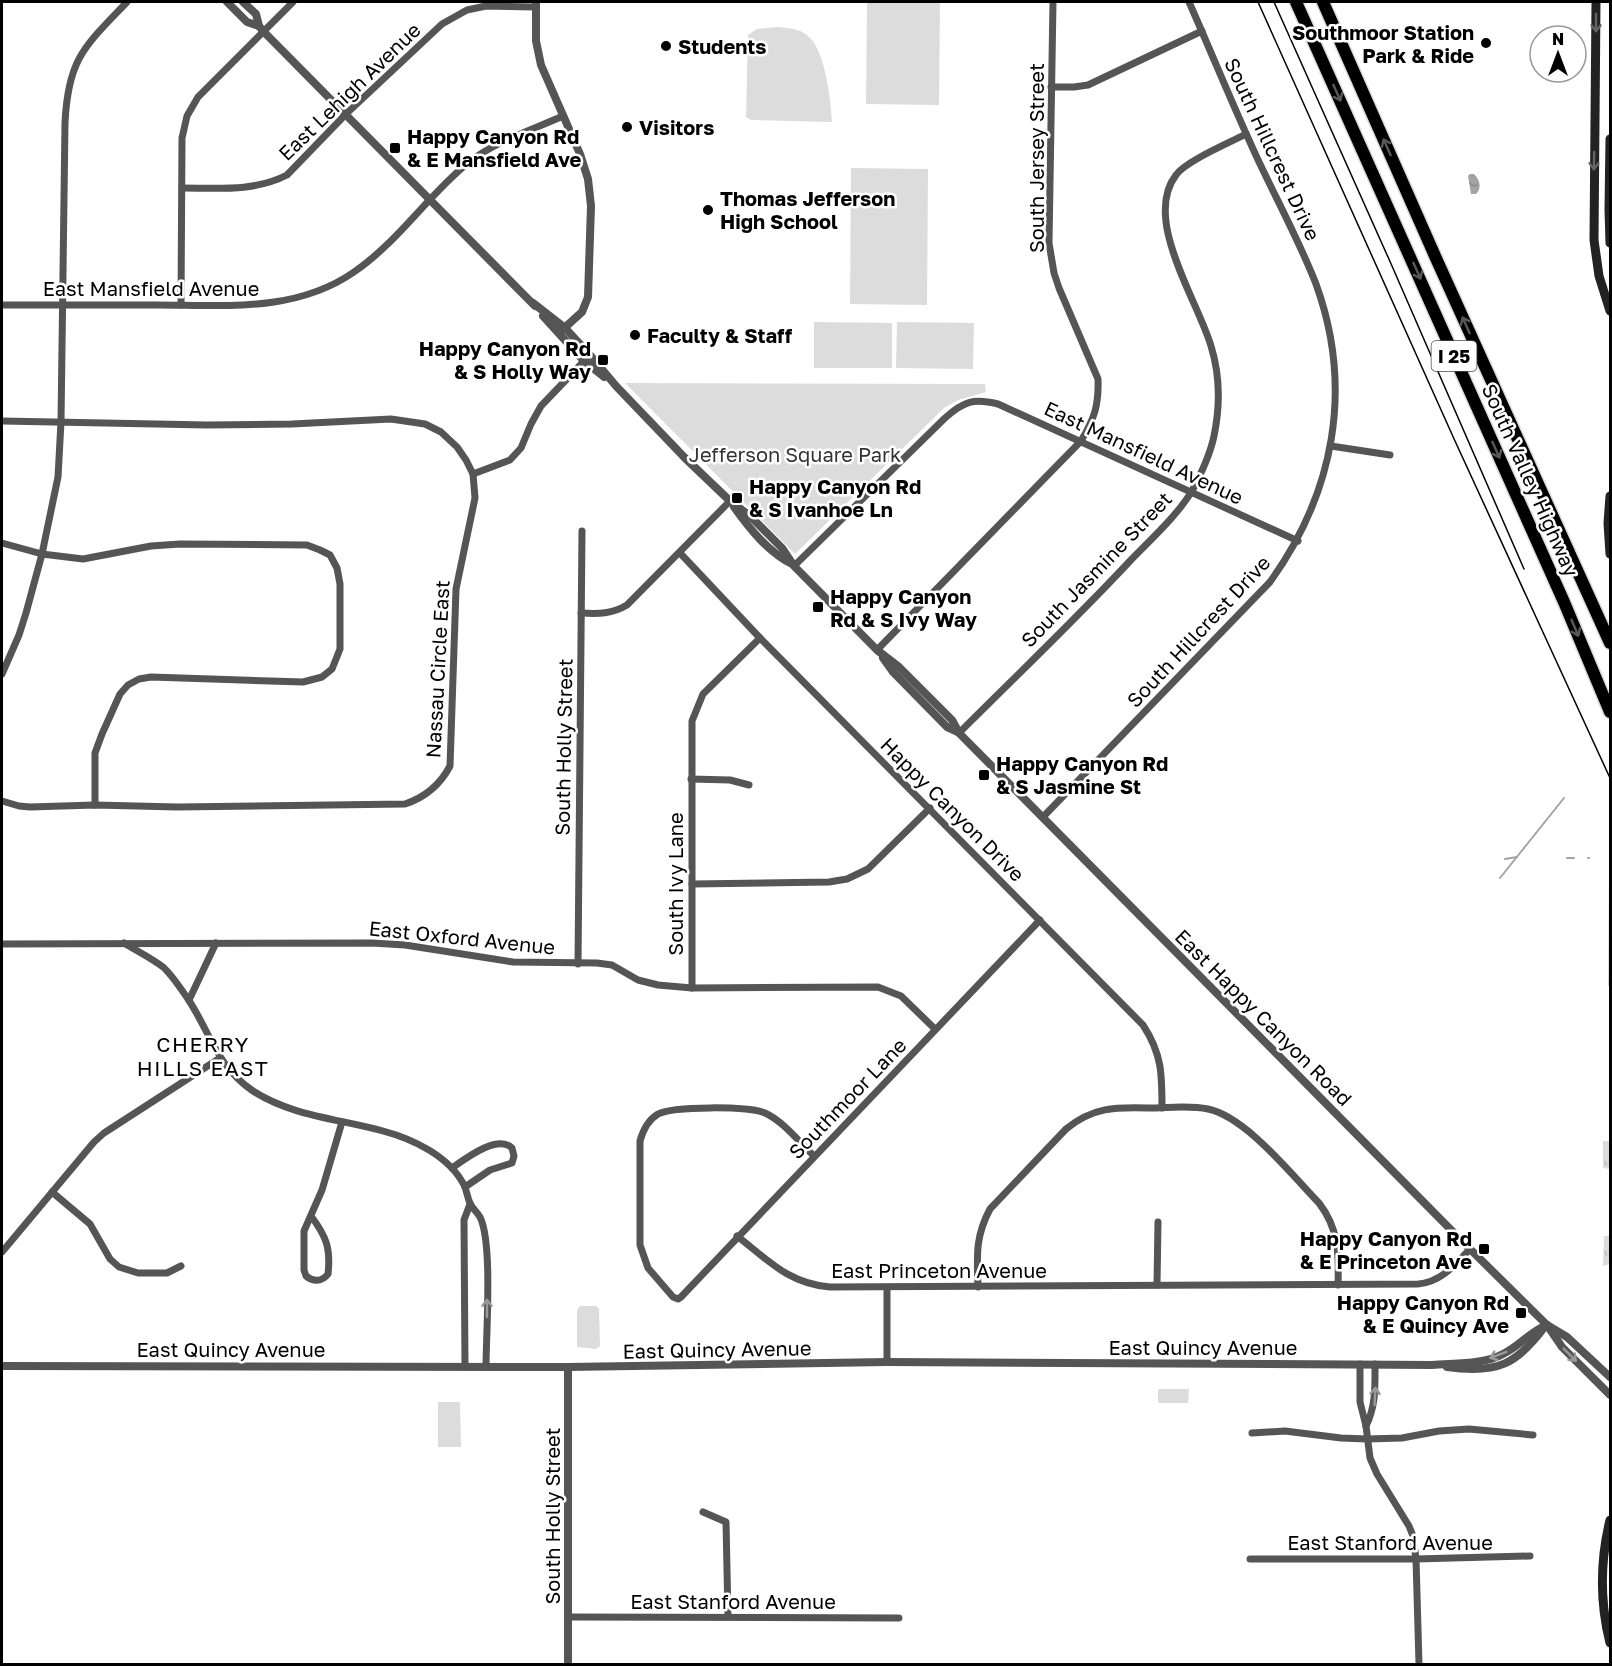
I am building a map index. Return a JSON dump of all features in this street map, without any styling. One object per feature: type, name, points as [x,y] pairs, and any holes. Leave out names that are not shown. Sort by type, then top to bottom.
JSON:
[{"type":"highway","name":"South Valley Highway","points":[[1296,2],[1611,712]]},
{"type":"highway","name":"South Valley Highway","points":[[1323,2],[1611,643]]},
{"type":"main road","points":[[1596,2],[1594,240],[1599,276],[1611,311]]},
{"type":"main road","points":[[1611,139],[1609,208],[1611,243]]},
{"type":"main road","points":[[1611,496],[1608,523],[1611,554]]},
{"type":"main road","points":[[1611,1520],[1604,1550],[1602,1573],[1605,1618],[1611,1643]]},
{"type":"street","points":[[2,674],[19,635],[42,554],[58,477],[61,422],[65,123],[68,87],[82,52],[101,28],[127,2]]},
{"type":"street","name":"East Happy Canyon Road","points":[[227,2],[247,22],[261,28],[730,501],[744,522],[780,558],[794,566],[877,650],[893,672],[947,727],[959,733],[1470,1249],[1547,1324],[1566,1337],[1611,1377]]},
{"type":"street","name":"East Happy Canyon Road","points":[[243,2],[256,14],[261,28]]},
{"type":"street","points":[[181,305],[184,125],[192,104],[261,28],[293,2]]},
{"type":"street","name":"South Jersey Street","points":[[877,650],[1081,441],[1096,412],[1099,395],[1098,379],[1074,327],[1054,273],[1049,224],[1053,2]]},
{"type":"street","name":"South Hillcrest Drive","points":[[1043,817],[1270,582],[1298,541],[1325,475],[1331,446],[1335,414],[1335,368],[1323,307],[1305,258],[1246,134],[1189,2]]},
{"type":"street","points":[[536,4],[538,52],[585,167],[590,185],[587,302],[582,312],[561,331]]},
{"type":"street","name":"East Lehigh Avenue","points":[[182,188],[243,188],[264,185],[287,175],[346,114],[442,24],[467,10],[486,6],[536,4]]},
{"type":"street","points":[[1051,87],[1088,85],[1202,31]]},
{"type":"street","name":"East Mansfield Avenue","points":[[2,305],[247,306],[292,299],[329,286],[369,261],[429,198],[485,151],[563,116]]},
{"type":"street","name":"South Jasmine Street","points":[[959,733],[1100,593],[1191,492],[1214,437],[1218,392],[1212,348],[1170,245],[1166,226],[1169,188],[1176,175],[1186,166],[1246,134]]},
{"type":"street","points":[[2,421],[217,425],[391,419],[413,421],[431,427],[451,441],[466,460],[473,474],[510,460],[521,448],[541,406],[587,358]]},
{"type":"street","name":"East Mansfield Avenue","points":[[794,566],[951,412],[974,400],[998,404],[1298,541]]},
{"type":"street","points":[[1331,446],[1390,455]]},
{"type":"street","name":"Nassau Circle East","points":[[2,801],[30,807],[95,805],[177,807],[405,804],[419,800],[430,792],[450,766],[456,589],[475,498],[473,474]]},
{"type":"street","points":[[581,613],[606,614],[627,605],[730,501]]},
{"type":"street","name":"South Holly Street","points":[[578,964],[582,531]]},
{"type":"street","points":[[2,543],[42,554],[83,559],[151,546],[180,544],[307,545],[330,555],[338,568],[340,649],[332,669],[322,677],[303,682],[151,677],[139,679],[120,694],[95,753],[95,805]]},
{"type":"street","name":"Happy Canyon Drive","points":[[680,553],[760,638],[1143,1025],[1156,1046],[1161,1066],[1162,1108]]},
{"type":"street","name":"South Ivy Lane","points":[[692,988],[692,721],[703,694],[760,638]]},
{"type":"street","points":[[692,779],[730,780],[749,785]]},
{"type":"street","points":[[692,884],[829,882],[847,879],[874,865],[930,808]]},
{"type":"street","name":"Southmoor Lane","points":[[814,1156],[775,1119],[754,1109],[673,1109],[654,1117],[645,1126],[640,1141],[640,1245],[648,1268],[673,1297],[678,1299],[681,1297],[1040,920]]},
{"type":"street","points":[[124,943],[164,968],[189,1000],[220,1058],[238,1079],[253,1090],[270,1100],[297,1110],[383,1131],[402,1138],[426,1149],[452,1168],[465,1187],[470,1204],[480,1217],[486,1239],[486,1367]]},
{"type":"street","points":[[189,1000],[216,943]]},
{"type":"street","name":"East Oxford Avenue","points":[[2,944],[372,943],[414,946],[513,962],[612,965],[647,983],[692,988],[878,987],[901,996],[935,1029]]},
{"type":"street","points":[[2,1252],[84,1152],[104,1133],[220,1058]]},
{"type":"street","points":[[978,1287],[978,1238],[990,1209],[1078,1119],[1095,1112],[1122,1107],[1199,1108],[1222,1114],[1245,1127],[1327,1214],[1334,1227],[1338,1244],[1338,1285]]},
{"type":"street","points":[[311,1216],[324,1232],[328,1248],[328,1274],[322,1280],[315,1281],[306,1276],[303,1270],[304,1231],[330,1166],[342,1122]]},
{"type":"street","points":[[452,1168],[486,1147],[503,1143],[512,1148],[514,1156],[512,1162],[490,1170],[465,1187]]},
{"type":"street","points":[[52,1192],[90,1224],[110,1259],[119,1267],[138,1273],[167,1273],[181,1266]]},
{"type":"street","points":[[465,1367],[464,1220],[470,1204]]},
{"type":"street","points":[[1157,1285],[1158,1222]]},
{"type":"street","name":"East Princeton Avenue","points":[[737,1236],[777,1269],[793,1278],[810,1284],[830,1287],[1424,1284],[1445,1274],[1470,1249]]},
{"type":"street","points":[[887,1288],[887,1362]]},
{"type":"street","name":"East Happy Canyon Road","points":[[1547,1324],[1562,1347],[1611,1395]]},
{"type":"street","name":"East Quincy Avenue","points":[[2,1366],[568,1367],[887,1362],[1432,1365],[1497,1357],[1531,1332],[1547,1324]]},
{"type":"street","points":[[1360,1364],[1360,1402],[1370,1458],[1377,1474],[1409,1526],[1416,1559],[1419,1665]]},
{"type":"street","points":[[1366,1426],[1373,1413],[1375,1402],[1376,1364]]},
{"type":"street","name":"South Holly Street","points":[[568,1367],[568,1665]]},
{"type":"street","points":[[1252,1433],[1285,1431],[1366,1439],[1402,1438],[1454,1429],[1533,1435]]},
{"type":"street","points":[[703,1512],[726,1522],[728,1617]]},
{"type":"street","name":"East Stanford Avenue","points":[[1250,1559],[1530,1556]]},
{"type":"street","name":"East Stanford Avenue","points":[[568,1617],[899,1618]]},
{"type":"green space","points":[[867,2],[940,2],[939,105],[866,104]]},
{"type":"green space","points":[[776,27],[801,31],[814,43],[826,76],[832,122],[751,120],[746,117],[748,35],[757,29]]},
{"type":"green space","points":[[851,168],[928,169],[927,305],[850,304]]},
{"type":"green space","points":[[814,322],[892,323],[892,368],[814,368]]},
{"type":"green space","points":[[897,322],[974,323],[973,369],[896,368]]},
{"type":"green space","name":"Jefferson Square Park","points":[[625,383],[985,384],[986,392],[958,400],[944,408],[795,554]]},
{"type":"green space","points":[[1609,870],[1610,986],[1608,986]]},
{"type":"green space","points":[[1603,1141],[1610,1141],[1610,1169],[1603,1168]]},
{"type":"green space","points":[[1604,1236],[1610,1236],[1610,1264],[1603,1266]]},
{"type":"green space","points":[[580,1306],[596,1306],[599,1309],[600,1346],[596,1349],[577,1347],[577,1310]]},
{"type":"green space","points":[[1158,1389],[1189,1389],[1188,1403],[1158,1403]]},
{"type":"green space","points":[[438,1402],[460,1402],[461,1447],[438,1447]]},
{"type":"water","points":[[1474,174],[1479,181],[1480,187],[1476,194],[1471,194],[1468,176]]},
{"type":"waterway","points":[[1500,878],[1564,798]]},
{"type":"waterway","points":[[1505,859],[1517,857]]},
{"type":"waterway","points":[[1567,858],[1574,858]]},
{"type":"tram line","points":[[1258,2],[1455,441],[1610,778]]},
{"type":"tram line","points":[[1274,2],[1524,569]]},
{"type":"place","name":"Southmoor Station Park & Ride","points":[[1486,43]]},
{"type":"place","name":"Students","points":[[666,46]]},
{"type":"place","name":"Visitors","points":[[627,127]]},
{"type":"place","name":"Happy Canyon Rd & E Mansfield Ave","points":[[395,148]]},
{"type":"place","name":"Thomas Jefferson High School","points":[[708,210]]},
{"type":"place","name":"Faculty & Staff","points":[[635,335]]},
{"type":"place","name":"Happy Canyon Rd & S Holly Way","points":[[603,360]]},
{"type":"place","name":"Happy Canyon Rd & S Ivanhoe Ln","points":[[737,498]]},
{"type":"place","name":"Happy Canyon Rd & S Ivy Way","points":[[818,607]]},
{"type":"place","name":"Happy Canyon Rd & S Jasmine St","points":[[984,775]]},
{"type":"place","name":"Happy Canyon Rd & E Princeton Ave","points":[[1484,1249]]},
{"type":"place","name":"Happy Canyon Rd & E Quincy Ave","points":[[1521,1313]]},
{"type":"district","name":"CHERRY HILLS EAST","points":[[203,1056]]}]
